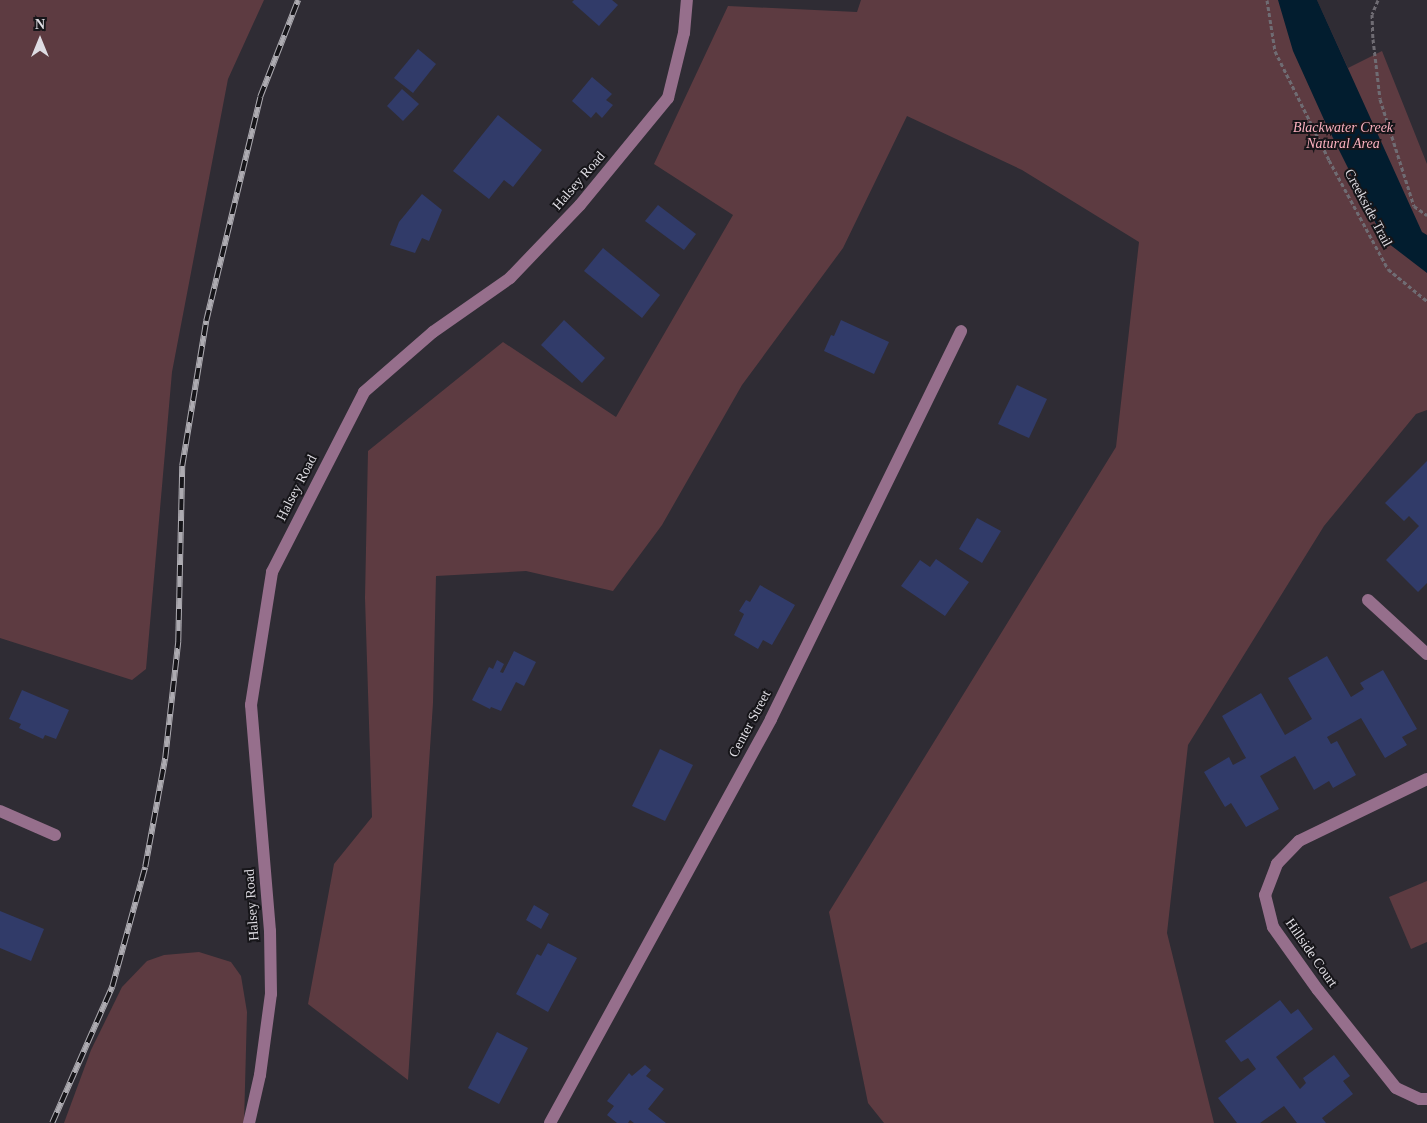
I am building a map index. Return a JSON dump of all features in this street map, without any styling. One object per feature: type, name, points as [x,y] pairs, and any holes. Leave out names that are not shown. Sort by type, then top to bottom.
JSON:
[{"type":"street","name":"Halsey Road","points":[[250,1123],[260,1076],[272,994],[270,931],[251,705],[272,572],[364,392],[433,332],[510,278],[580,205],[668,98],[684,33],[687,0]]},
{"type":"street","name":"Center Street","points":[[550,1123],[771,719],[961,332]]},
{"type":"street","points":[[1368,600],[1427,654]]},
{"type":"street","name":"Hillside Court","points":[[1427,779],[1299,841],[1277,864],[1265,895],[1273,927],[1318,990],[1396,1088],[1420,1099],[1427,1099]]},
{"type":"street","points":[[0,811],[55,835]]},
{"type":"path","name":"Creekside Trail","points":[[1267,0],[1275,51],[1329,160],[1388,269],[1427,301]]},
{"type":"path","points":[[1378,0],[1372,14],[1380,99],[1414,206],[1427,215]]},
{"type":"green space","points":[[0,0],[264,0],[228,79],[172,372],[146,669],[132,680],[0,638]]},
{"type":"green space","name":"Blackwater Creek Natural Area","points":[[861,0],[1317,0],[1348,68],[1382,51],[1427,164],[1427,410],[1416,414],[1324,526],[1188,745],[1167,933],[1214,1123],[884,1123],[868,1103],[829,912],[1116,447],[1139,242],[1022,170],[907,116],[843,248],[742,385],[662,525],[613,591],[526,571],[436,576],[433,703],[408,1080],[308,1004],[334,864],[372,817],[365,598],[368,451],[503,342],[616,417],[733,215],[654,164],[728,6],[857,12]]},
{"type":"green space","points":[[1427,881],[1427,942],[1411,949],[1389,897]]},
{"type":"green space","points":[[199,952],[231,962],[241,976],[247,1012],[244,1123],[64,1123],[91,1050],[122,987],[147,961],[164,955]]},
{"type":"water","points":[[1278,0],[1317,0],[1422,232],[1427,235],[1427,273],[1384,240],[1326,124],[1293,51]]},
{"type":"building","points":[[574,0],[612,0],[618,5],[599,26],[572,2]]},
{"type":"building","points":[[418,49],[436,64],[413,93],[394,78]]},
{"type":"building","points":[[592,77],[612,94],[606,100],[613,105],[602,118],[596,112],[591,118],[572,101]]},
{"type":"building","points":[[402,89],[419,104],[403,121],[387,106]]},
{"type":"building","points":[[498,115],[542,150],[513,187],[504,180],[489,199],[453,171]]},
{"type":"building","points":[[422,194],[442,210],[429,241],[422,238],[415,253],[390,245],[399,222]]},
{"type":"building","points":[[658,205],[696,234],[684,250],[645,221]]},
{"type":"building","points":[[603,248],[660,295],[642,318],[584,271]]},
{"type":"building","points":[[564,320],[605,358],[582,383],[541,345]]},
{"type":"building","points":[[841,320],[889,342],[874,374],[824,351],[831,335],[834,336]]},
{"type":"building","points":[[1017,385],[1047,399],[1029,438],[998,424]]},
{"type":"building","points":[[1427,461],[1427,583],[1418,592],[1386,560],[1419,526],[1409,516],[1404,521],[1385,503]]},
{"type":"building","points":[[977,518],[1001,531],[982,563],[959,549]]},
{"type":"building","points":[[936,559],[969,582],[945,616],[901,586],[920,560],[930,567]]},
{"type":"building","points":[[760,585],[795,605],[772,645],[763,640],[758,649],[734,635],[744,614],[739,611],[746,600],[750,602]]},
{"type":"building","points":[[514,651],[536,662],[524,686],[516,682],[501,711],[491,707],[490,709],[472,700],[489,667],[493,669],[497,660],[504,664],[500,672],[503,673]]},
{"type":"building","points":[[1327,656],[1351,697],[1364,689],[1360,683],[1383,670],[1417,729],[1402,737],[1407,745],[1385,758],[1361,718],[1327,737],[1331,744],[1337,741],[1356,775],[1333,788],[1329,781],[1314,790],[1295,756],[1260,776],[1279,809],[1246,827],[1231,803],[1225,807],[1204,772],[1229,757],[1233,765],[1246,758],[1222,716],[1261,693],[1285,735],[1312,719],[1288,678]]},
{"type":"building","points":[[22,690],[69,710],[56,739],[45,735],[43,739],[19,728],[21,724],[9,719]]},
{"type":"building","points":[[660,749],[693,765],[665,821],[632,806]]},
{"type":"building","points":[[534,905],[549,914],[541,929],[526,920]]},
{"type":"building","points":[[0,911],[44,929],[31,961],[0,948]]},
{"type":"building","points":[[548,943],[577,958],[548,1012],[516,994],[537,954],[541,956]]},
{"type":"building","points":[[1280,1000],[1291,1014],[1298,1009],[1313,1029],[1276,1057],[1300,1089],[1306,1083],[1303,1078],[1334,1055],[1350,1076],[1343,1081],[1353,1094],[1322,1118],[1326,1123],[1297,1123],[1284,1106],[1260,1123],[1237,1123],[1218,1098],[1256,1069],[1248,1058],[1241,1062],[1225,1041]]},
{"type":"building","points":[[497,1032],[528,1048],[499,1104],[468,1088]]},
{"type":"building","points":[[645,1065],[651,1070],[646,1076],[664,1089],[648,1109],[666,1123],[634,1123],[630,1120],[628,1123],[617,1123],[607,1115],[614,1106],[607,1101],[629,1073],[632,1076]]},
{"type":"railway","points":[[52,1123],[112,987],[145,867],[165,758],[178,642],[182,466],[206,321],[260,97],[298,0]]}]
